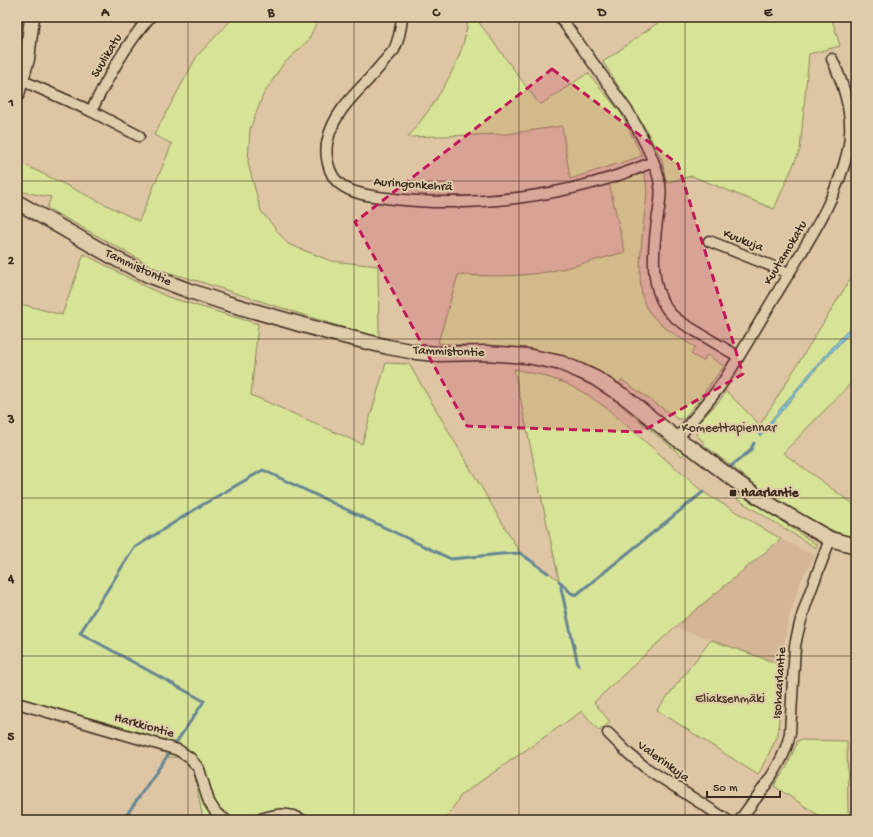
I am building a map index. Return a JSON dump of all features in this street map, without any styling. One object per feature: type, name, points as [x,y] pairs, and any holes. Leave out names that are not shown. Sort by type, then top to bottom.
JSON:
[{"type":"street","points":[[32,17],[27,59],[19,87],[90,111],[139,136]]},
{"type":"street","name":"Suulikatu","points":[[90,111],[125,48],[150,17]]},
{"type":"street","name":"Auringonkehrä","points":[[402,17],[402,30],[394,50],[345,104],[336,118],[330,132],[327,141],[328,166],[333,176],[340,184],[360,193],[400,200],[449,202],[500,199],[535,196],[572,188],[608,179],[653,162]]},
{"type":"street","points":[[560,17],[628,113],[653,162],[660,185],[655,249],[655,278],[658,292],[664,304],[672,315],[685,325],[738,356]]},
{"type":"street","name":"Kuutamokatu","points":[[677,438],[716,390],[738,356],[818,225],[833,193],[848,150],[850,125],[848,106],[832,59]]},
{"type":"street","name":"Tammistontie","points":[[17,202],[118,260],[148,275],[226,303],[331,333],[388,347],[436,354],[511,354],[541,358],[561,363],[595,378],[625,397],[677,438],[744,487],[786,514],[830,539],[856,546]]},
{"type":"street","name":"Kuukuja","points":[[709,241],[789,273]]},
{"type":"street","name":"Isohaarlantie","points":[[740,820],[778,765],[788,743],[797,634],[805,605],[830,539]]},
{"type":"street","name":"Harkkiontie","points":[[17,703],[178,750],[190,758],[199,770],[209,802],[216,813],[226,820]]},
{"type":"street","name":"Valerinkuja","points":[[608,733],[629,754],[646,768],[727,820]]},
{"type":"street","points":[[256,820],[273,815],[284,814],[302,820]]},
{"type":"highlighted area","points":[[552,69],[678,164],[743,374],[641,432],[467,426],[355,222]]},
{"type":"shaded area","points":[[781,539],[815,556],[801,580],[790,613],[784,644],[782,665],[675,627]]},
{"type":"green space","points":[[234,17],[319,17],[308,41],[283,64],[263,95],[250,129],[248,163],[261,211],[288,244],[331,261],[378,266],[379,337],[335,325],[157,269],[47,208],[51,197],[17,191],[17,161],[139,221],[172,144],[154,135],[197,56]]},
{"type":"green space","points":[[468,17],[475,17],[540,105],[588,73],[621,113],[642,156],[570,179],[562,126],[507,134],[408,137],[438,96],[455,65],[466,33]]},
{"type":"green space","points":[[655,17],[834,17],[832,19],[840,46],[809,54],[800,150],[774,209],[692,176],[666,183],[662,160],[645,128],[603,62],[659,22]]},
{"type":"green space","points":[[644,173],[647,196],[642,240],[640,280],[644,303],[649,312],[664,327],[695,347],[691,354],[703,361],[707,355],[724,366],[684,419],[678,419],[622,380],[619,383],[586,367],[551,354],[526,350],[438,343],[458,275],[503,276],[536,274],[566,268],[625,252],[609,183]]},
{"type":"green space","points":[[84,254],[168,297],[258,324],[251,395],[362,444],[386,363],[409,364],[520,553],[559,580],[514,369],[541,375],[565,383],[588,395],[609,410],[703,492],[781,539],[675,627],[594,702],[610,722],[599,731],[582,711],[461,795],[445,820],[314,820],[301,812],[297,820],[203,820],[194,771],[181,757],[167,757],[176,743],[17,697],[17,303],[62,315]]},
{"type":"green space","name":"Komeettapiennar","points":[[856,270],[856,378],[783,453],[856,506],[856,539],[807,518],[774,499],[704,445],[705,443],[697,436],[695,428],[726,391],[760,425]]},
{"type":"green space","points":[[607,391],[686,452],[682,456],[606,393]]},
{"type":"green space","points":[[739,495],[765,510],[817,545],[816,548],[737,499]]},
{"type":"green space","name":"Eliaksenmäki","points":[[711,640],[782,665],[778,735],[758,775],[657,710]]},
{"type":"green space","points":[[798,740],[847,741],[848,812],[856,812],[856,820],[826,820],[774,786],[787,767]]},
{"type":"water","points":[[856,321],[856,326],[817,368],[761,436],[759,435],[809,374]]},
{"type":"waterway","points":[[730,467],[750,451],[754,443]]},
{"type":"waterway","points":[[176,743],[204,701],[80,633],[134,548],[202,505],[263,470],[451,559],[520,553],[548,573]]},
{"type":"waterway","points":[[559,581],[571,593],[576,595],[703,492]]},
{"type":"waterway","points":[[562,583],[561,588],[578,665]]},
{"type":"waterway","points":[[123,820],[168,755]]},
{"type":"place","name":"Haarlantie","points":[[733,493]]}]
